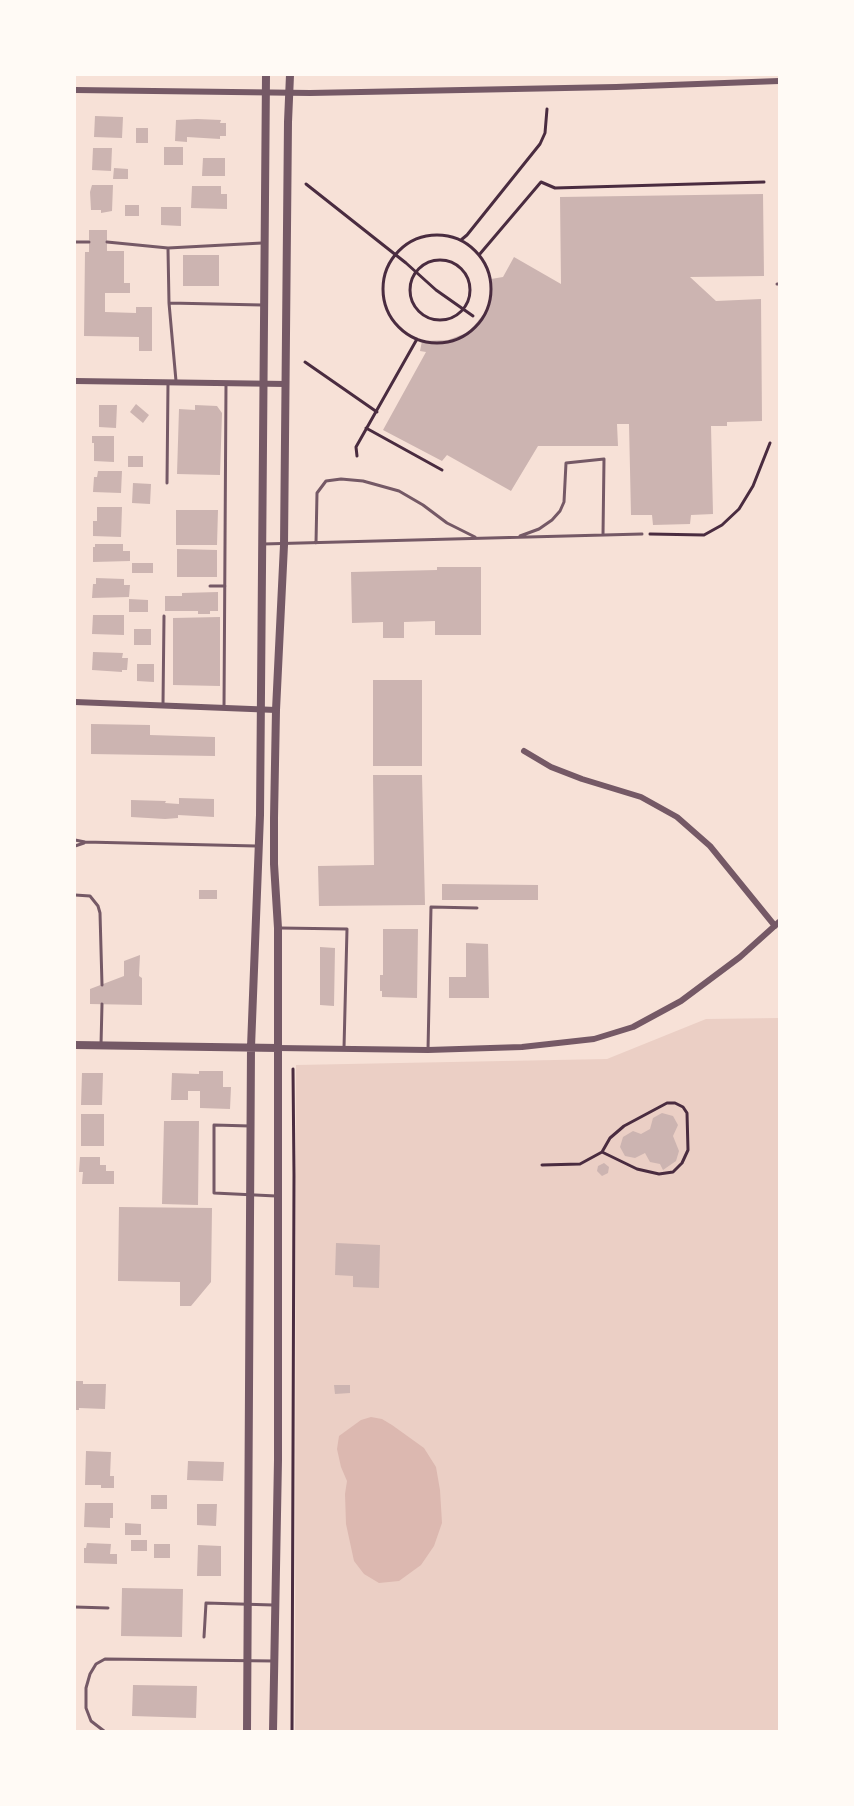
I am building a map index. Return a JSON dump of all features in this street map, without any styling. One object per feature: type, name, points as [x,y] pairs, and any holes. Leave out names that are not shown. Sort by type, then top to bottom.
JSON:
[{"type":"street","points":[[247,1731],[251,1047],[258,846],[266,75]]},
{"type":"street","points":[[273,1731],[278,1460],[279,928],[274,864],[276,710],[284,544],[290,75]]},
{"type":"street","points":[[75,90],[290,93],[616,87],[760,79],[779,81]]},
{"type":"street","points":[[75,381],[286,384]]},
{"type":"street","points":[[75,702],[276,710]]},
{"type":"street","points":[[75,1045],[428,1050],[574,1042],[614,1034],[681,1001],[740,957],[777,924],[710,846],[667,809],[640,797],[551,767],[524,751]]},
{"type":"lane","points":[[75,242],[89,242]]},
{"type":"lane","points":[[107,242],[168,248],[264,242]]},
{"type":"lane","points":[[168,248],[169,303],[176,381]]},
{"type":"lane","points":[[169,303],[263,305]]},
{"type":"lane","points":[[167,483],[168,381]]},
{"type":"lane","points":[[224,707],[226,382]]},
{"type":"lane","points":[[515,537],[539,528],[552,520],[560,511],[564,502],[566,462],[604,459],[603,535]]},
{"type":"lane","points":[[316,543],[317,493],[326,481],[341,479],[399,491],[447,523],[480,538]]},
{"type":"lane","points":[[261,544],[642,534]]},
{"type":"lane","points":[[210,586],[225,586]]},
{"type":"lane","points":[[163,706],[164,616]]},
{"type":"lane","points":[[75,840],[258,846]]},
{"type":"lane","points":[[75,846],[85,842]]},
{"type":"lane","points":[[75,895],[90,896],[100,913],[102,985]]},
{"type":"lane","points":[[428,1050],[431,907],[477,908]]},
{"type":"lane","points":[[279,928],[347,930],[344,1049]]},
{"type":"lane","points":[[101,1045],[102,1004]]},
{"type":"lane","points":[[251,1126],[214,1125],[213,1193],[278,1196]]},
{"type":"lane","points":[[204,1636],[206,1603],[275,1605]]},
{"type":"lane","points":[[75,1607],[108,1608]]},
{"type":"lane","points":[[104,1731],[91,1721],[86,1707],[86,1688],[96,1664],[105,1659],[274,1662]]},
{"type":"path","points":[[461,240],[540,144],[547,124],[547,109]]},
{"type":"path","points":[[479,255],[541,182],[555,188],[764,182]]},
{"type":"path","points":[[306,184],[436,290],[473,315]]},
{"type":"path","points":[[447,235],[461,240],[479,255],[490,275],[491,297],[482,318],[466,334],[456,339],[434,343],[417,339],[398,326],[385,304],[384,278],[394,255],[405,245],[418,238],[447,235]]},
{"type":"path","points":[[441,260],[458,266],[465,273],[469,282],[468,301],[463,309],[446,319],[426,316],[418,310],[412,301],[410,291],[411,281],[416,272],[431,261],[441,260]]},
{"type":"path","points":[[357,456],[356,447],[417,339]]},
{"type":"path","points":[[305,362],[377,412]]},
{"type":"path","points":[[366,428],[442,470]]},
{"type":"path","points":[[642,534],[704,535],[722,525],[739,509],[753,486],[770,443]]},
{"type":"path","points":[[292,1731],[293,1069]]},
{"type":"path","points":[[542,1165],[580,1164],[602,1152],[610,1138],[624,1126],[667,1103],[675,1103],[683,1107],[687,1113],[688,1150],[682,1164],[672,1172],[659,1174],[637,1169],[602,1152]]},
{"type":"shaded area","points":[[779,1018],[779,1731],[295,1731],[296,1065],[607,1059],[706,1019]]},
{"type":"shaded area","points":[[371,1417],[382,1419],[424,1448],[436,1467],[440,1490],[442,1523],[434,1546],[421,1565],[399,1581],[379,1583],[364,1574],[354,1561],[346,1524],[347,1481],[337,1449],[339,1436],[361,1420]]},
{"type":"building","points":[[95,116],[123,117],[122,138],[94,137]]},
{"type":"building","points":[[176,120],[221,120],[220,123],[226,123],[226,136],[220,136],[220,139],[187,137],[187,142],[175,141]]},
{"type":"building","points":[[136,128],[148,128],[148,143],[136,143]]},
{"type":"building","points":[[164,147],[183,147],[183,165],[164,165]]},
{"type":"building","points":[[93,148],[112,148],[111,171],[92,170]]},
{"type":"building","points":[[203,158],[225,158],[225,176],[202,176]]},
{"type":"building","points":[[114,168],[128,169],[128,179],[113,179]]},
{"type":"building","points":[[92,185],[113,185],[112,211],[101,213],[101,210],[91,210]]},
{"type":"building","points":[[192,186],[221,186],[221,194],[227,194],[227,209],[191,208]]},
{"type":"building","points":[[763,194],[764,276],[690,277],[716,301],[761,299],[762,421],[727,422],[727,426],[711,426],[713,514],[691,515],[690,524],[653,525],[652,515],[631,515],[629,424],[617,424],[618,446],[538,446],[511,491],[447,455],[442,461],[383,430],[426,352],[420,351],[422,341],[448,340],[469,332],[486,311],[490,298],[491,279],[503,277],[514,257],[561,284],[560,197]]},
{"type":"building","points":[[125,205],[139,205],[139,216],[125,216]]},
{"type":"building","points":[[161,207],[181,207],[181,226],[161,225]]},
{"type":"building","points":[[89,230],[107,230],[107,251],[124,251],[124,283],[130,283],[130,293],[105,293],[105,312],[136,313],[136,307],[152,307],[152,351],[139,351],[139,337],[84,336],[85,252],[89,252]]},
{"type":"building","points":[[183,255],[219,255],[219,286],[183,286]]},
{"type":"building","points":[[136,404],[149,415],[143,423],[130,412]]},
{"type":"building","points":[[99,405],[117,405],[116,428],[99,427]]},
{"type":"building","points":[[195,405],[217,406],[222,413],[220,475],[177,474],[179,409],[195,410]]},
{"type":"building","points":[[92,436],[114,436],[114,462],[94,461]]},
{"type":"building","points":[[128,456],[143,456],[143,467],[128,467]]},
{"type":"building","points":[[98,471],[122,471],[121,493],[93,492],[94,477],[97,477]]},
{"type":"building","points":[[133,483],[151,484],[150,504],[132,503]]},
{"type":"building","points":[[97,507],[122,507],[121,537],[93,536],[93,521],[97,521]]},
{"type":"building","points":[[176,510],[218,510],[217,545],[176,545]]},
{"type":"building","points":[[95,544],[123,544],[123,551],[130,551],[130,561],[93,562]]},
{"type":"building","points":[[177,549],[217,550],[217,577],[177,577]]},
{"type":"building","points":[[132,563],[153,563],[153,573],[132,573]]},
{"type":"building","points":[[437,567],[481,567],[481,635],[435,635],[435,621],[404,622],[404,638],[383,638],[383,622],[352,623],[351,572],[437,570]]},
{"type":"building","points":[[96,578],[124,579],[124,585],[130,585],[129,597],[92,598]]},
{"type":"building","points":[[218,592],[218,611],[210,611],[210,614],[198,614],[198,611],[165,611],[165,596]]},
{"type":"building","points":[[129,599],[148,600],[148,612],[129,612]]},
{"type":"building","points":[[93,615],[124,615],[124,635],[92,634]]},
{"type":"building","points":[[220,617],[220,686],[173,685],[173,618]]},
{"type":"building","points":[[134,629],[151,629],[151,645],[134,645]]},
{"type":"building","points":[[93,652],[123,653],[122,658],[128,658],[127,670],[122,670],[122,672],[92,670]]},
{"type":"building","points":[[137,664],[154,664],[154,682],[137,681]]},
{"type":"building","points":[[373,680],[422,680],[422,766],[373,766]]},
{"type":"building","points":[[91,724],[150,725],[150,735],[215,737],[215,756],[91,754]]},
{"type":"building","points":[[373,775],[422,775],[425,905],[319,906],[318,866],[374,865]]},
{"type":"building","points":[[179,798],[214,799],[214,817],[178,815],[178,818],[165,819],[131,817],[131,800],[166,801],[165,803],[179,804]]},
{"type":"building","points":[[442,884],[538,885],[538,900],[442,900]]},
{"type":"building","points":[[199,890],[217,890],[217,899],[199,899]]},
{"type":"building","points":[[383,929],[418,929],[417,998],[382,997],[380,975],[383,975]]},
{"type":"building","points":[[466,943],[488,944],[489,998],[449,998],[449,977],[466,977]]},
{"type":"building","points":[[320,947],[335,948],[334,1006],[320,1005]]},
{"type":"building","points":[[140,955],[139,976],[142,978],[142,1005],[90,1004],[90,989],[124,976],[124,961]]},
{"type":"building","points":[[199,1071],[223,1071],[223,1087],[231,1087],[230,1109],[200,1108],[200,1091],[188,1091],[188,1100],[171,1100],[172,1073],[199,1074]]},
{"type":"building","points":[[82,1073],[103,1073],[102,1105],[81,1105]]},
{"type":"building","points":[[662,1113],[673,1116],[678,1125],[673,1136],[679,1151],[676,1161],[663,1170],[660,1164],[650,1162],[645,1153],[635,1158],[625,1156],[620,1147],[623,1137],[633,1131],[641,1134],[650,1129],[653,1118]]},
{"type":"building","points":[[81,1114],[104,1114],[104,1146],[81,1146]]},
{"type":"building","points":[[164,1121],[199,1121],[198,1205],[162,1204]]},
{"type":"building","points":[[80,1157],[100,1157],[100,1165],[106,1165],[106,1171],[114,1171],[114,1184],[82,1184],[83,1172],[79,1172]]},
{"type":"building","points":[[604,1163],[609,1167],[608,1173],[602,1176],[597,1171],[598,1166]]},
{"type":"building","points":[[119,1207],[212,1208],[211,1282],[191,1306],[180,1306],[180,1282],[118,1281]]},
{"type":"building","points":[[336,1243],[380,1245],[379,1288],[353,1287],[353,1276],[335,1275]]},
{"type":"building","points":[[75,1381],[83,1381],[83,1384],[106,1384],[105,1409],[79,1408],[75,1410]]},
{"type":"building","points":[[334,1385],[350,1385],[350,1393],[335,1394]]},
{"type":"building","points":[[86,1451],[111,1452],[110,1476],[114,1476],[114,1488],[85,1485]]},
{"type":"building","points":[[188,1461],[224,1462],[223,1481],[187,1480]]},
{"type":"building","points":[[151,1495],[167,1495],[167,1509],[151,1509]]},
{"type":"building","points":[[85,1503],[113,1503],[110,1528],[84,1527]]},
{"type":"building","points":[[197,1504],[217,1504],[216,1526],[197,1525]]},
{"type":"building","points":[[125,1523],[141,1524],[141,1535],[125,1535]]},
{"type":"building","points":[[131,1540],[147,1540],[147,1551],[131,1551]]},
{"type":"building","points":[[87,1543],[111,1544],[110,1554],[117,1554],[117,1564],[84,1563],[84,1548]]},
{"type":"building","points":[[154,1544],[170,1544],[170,1558],[154,1558]]},
{"type":"building","points":[[198,1545],[221,1546],[221,1576],[197,1576]]},
{"type":"building","points":[[122,1588],[183,1589],[182,1637],[121,1636]]},
{"type":"building","points":[[133,1685],[197,1686],[196,1718],[132,1716]]}]
